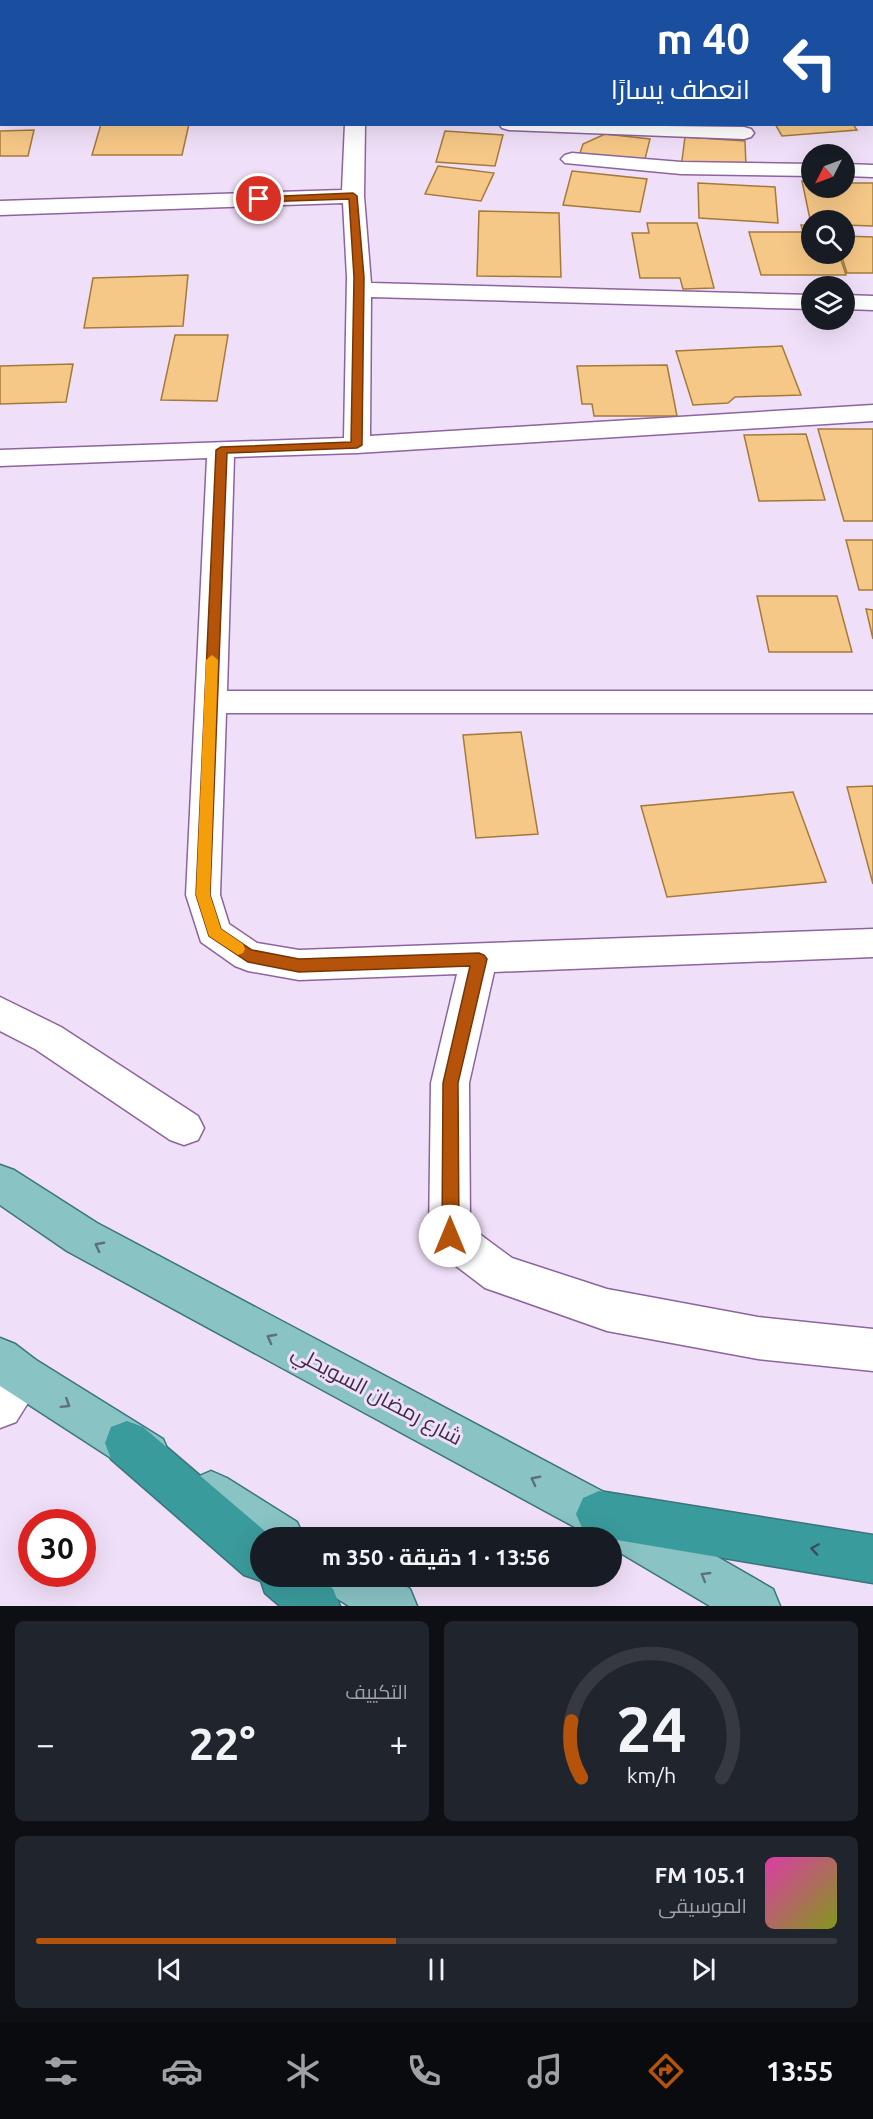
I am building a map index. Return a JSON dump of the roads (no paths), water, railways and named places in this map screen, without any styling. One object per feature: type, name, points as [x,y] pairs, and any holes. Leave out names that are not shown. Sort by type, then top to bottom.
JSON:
[{"type":"highway","points":[[127,1443],[250,1549]]},
{"type":"highway","points":[[598,1514],[873,1559]]},
{"type":"highway","points":[[294,1587],[316,1606]]},
{"type":"main road","name":"شارع رمضان السويحلي","points":[[0,1183],[82,1237],[598,1514],[756,1606]]},
{"type":"main road","points":[[7,1380],[127,1443],[263,1527]]},
{"type":"main road","points":[[363,1587],[393,1606]]},
{"type":"street","points":[[355,126],[353,196],[359,290],[357,445]]},
{"type":"street","points":[[561,126],[744,133]]},
{"type":"street","points":[[572,159],[681,168],[801,170]]},
{"type":"street","points":[[855,170],[873,171]]},
{"type":"street","points":[[0,208],[353,196]]},
{"type":"street","points":[[359,290],[801,302]]},
{"type":"street","points":[[855,302],[873,303]]},
{"type":"street","points":[[0,458],[357,445],[873,413]]},
{"type":"street","points":[[221,450],[203,895],[214,932],[248,956],[299,965],[873,943]]},
{"type":"street","points":[[210,702],[873,702]]},
{"type":"street","points":[[479,959],[450,1083],[450,1236],[500,1274],[606,1310],[758,1338],[873,1350]]},
{"type":"street","points":[[0,1013],[48,1038],[184,1128]]}]
